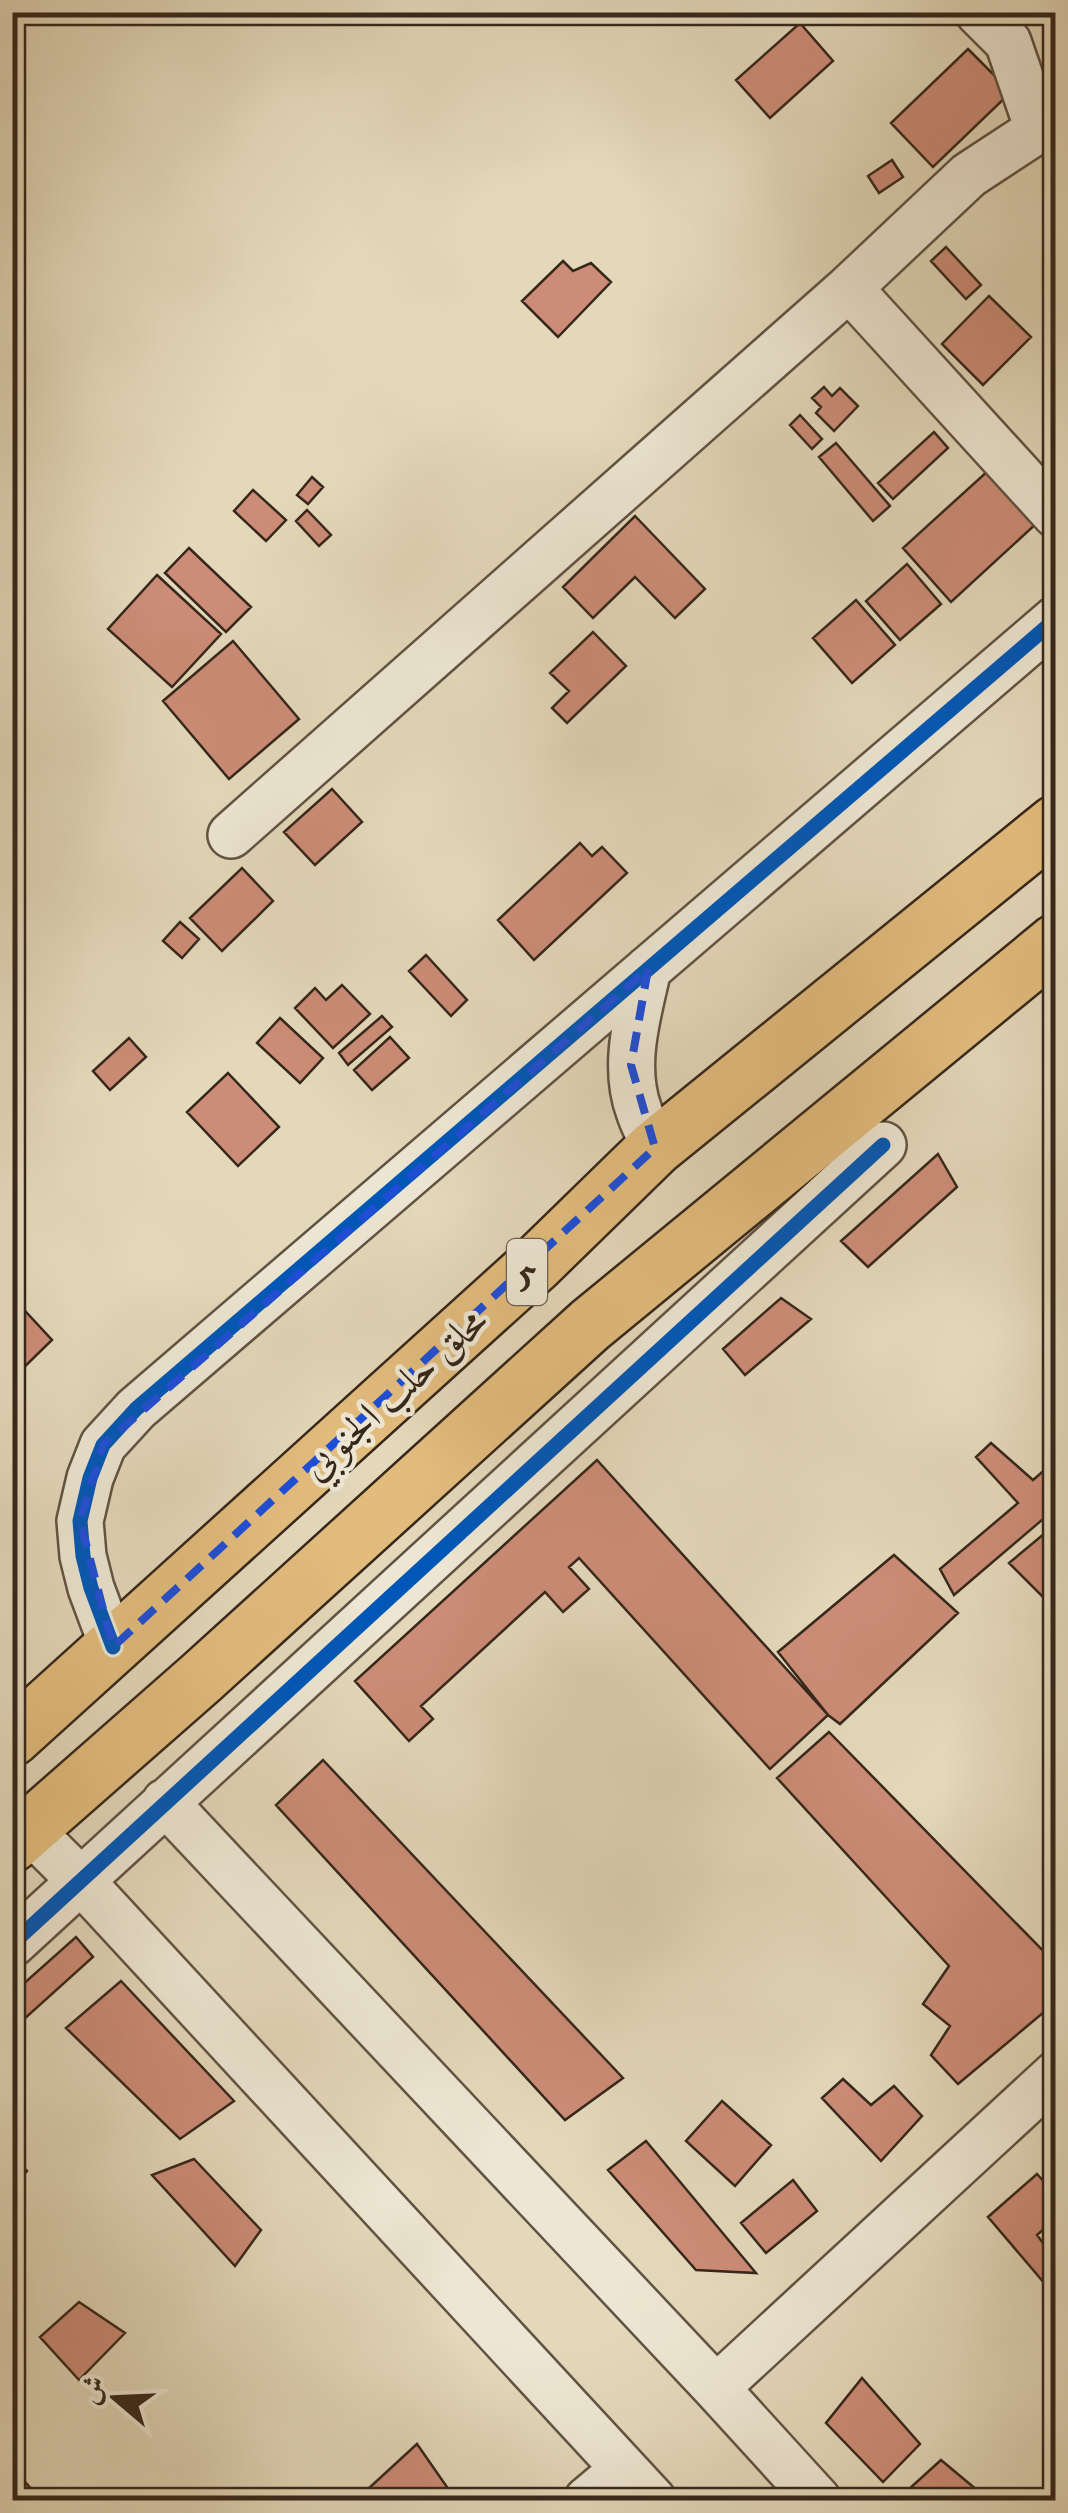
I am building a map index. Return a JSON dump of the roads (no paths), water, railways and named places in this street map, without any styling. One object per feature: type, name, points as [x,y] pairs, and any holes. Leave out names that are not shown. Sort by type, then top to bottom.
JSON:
[{"type":"highway","name":"محلق حلب الجنوبي","points":[[12,1738],[536,1264],[655,1148],[1056,823]]},
{"type":"highway","name":"5","points":[[21,1836],[590,1325],[1056,942]]},
{"type":"street","points":[[231,835],[849,288],[969,175],[1047,124],[1008,42],[978,12]]},
{"type":"street","points":[[849,288],[1056,515]]},
{"type":"street","points":[[113,1647],[87,1572],[80,1521],[103,1445],[136,1408],[1056,619]]},
{"type":"street","points":[[648,969],[631,1065],[638,1108],[655,1148]]},
{"type":"street","points":[[12,1944],[883,1144]]},
{"type":"street","points":[[166,1802],[818,2500]]},
{"type":"street","points":[[21,1836],[82,1882],[638,2485],[588,2500]]},
{"type":"street","points":[[716,2388],[1056,2074]]}]
